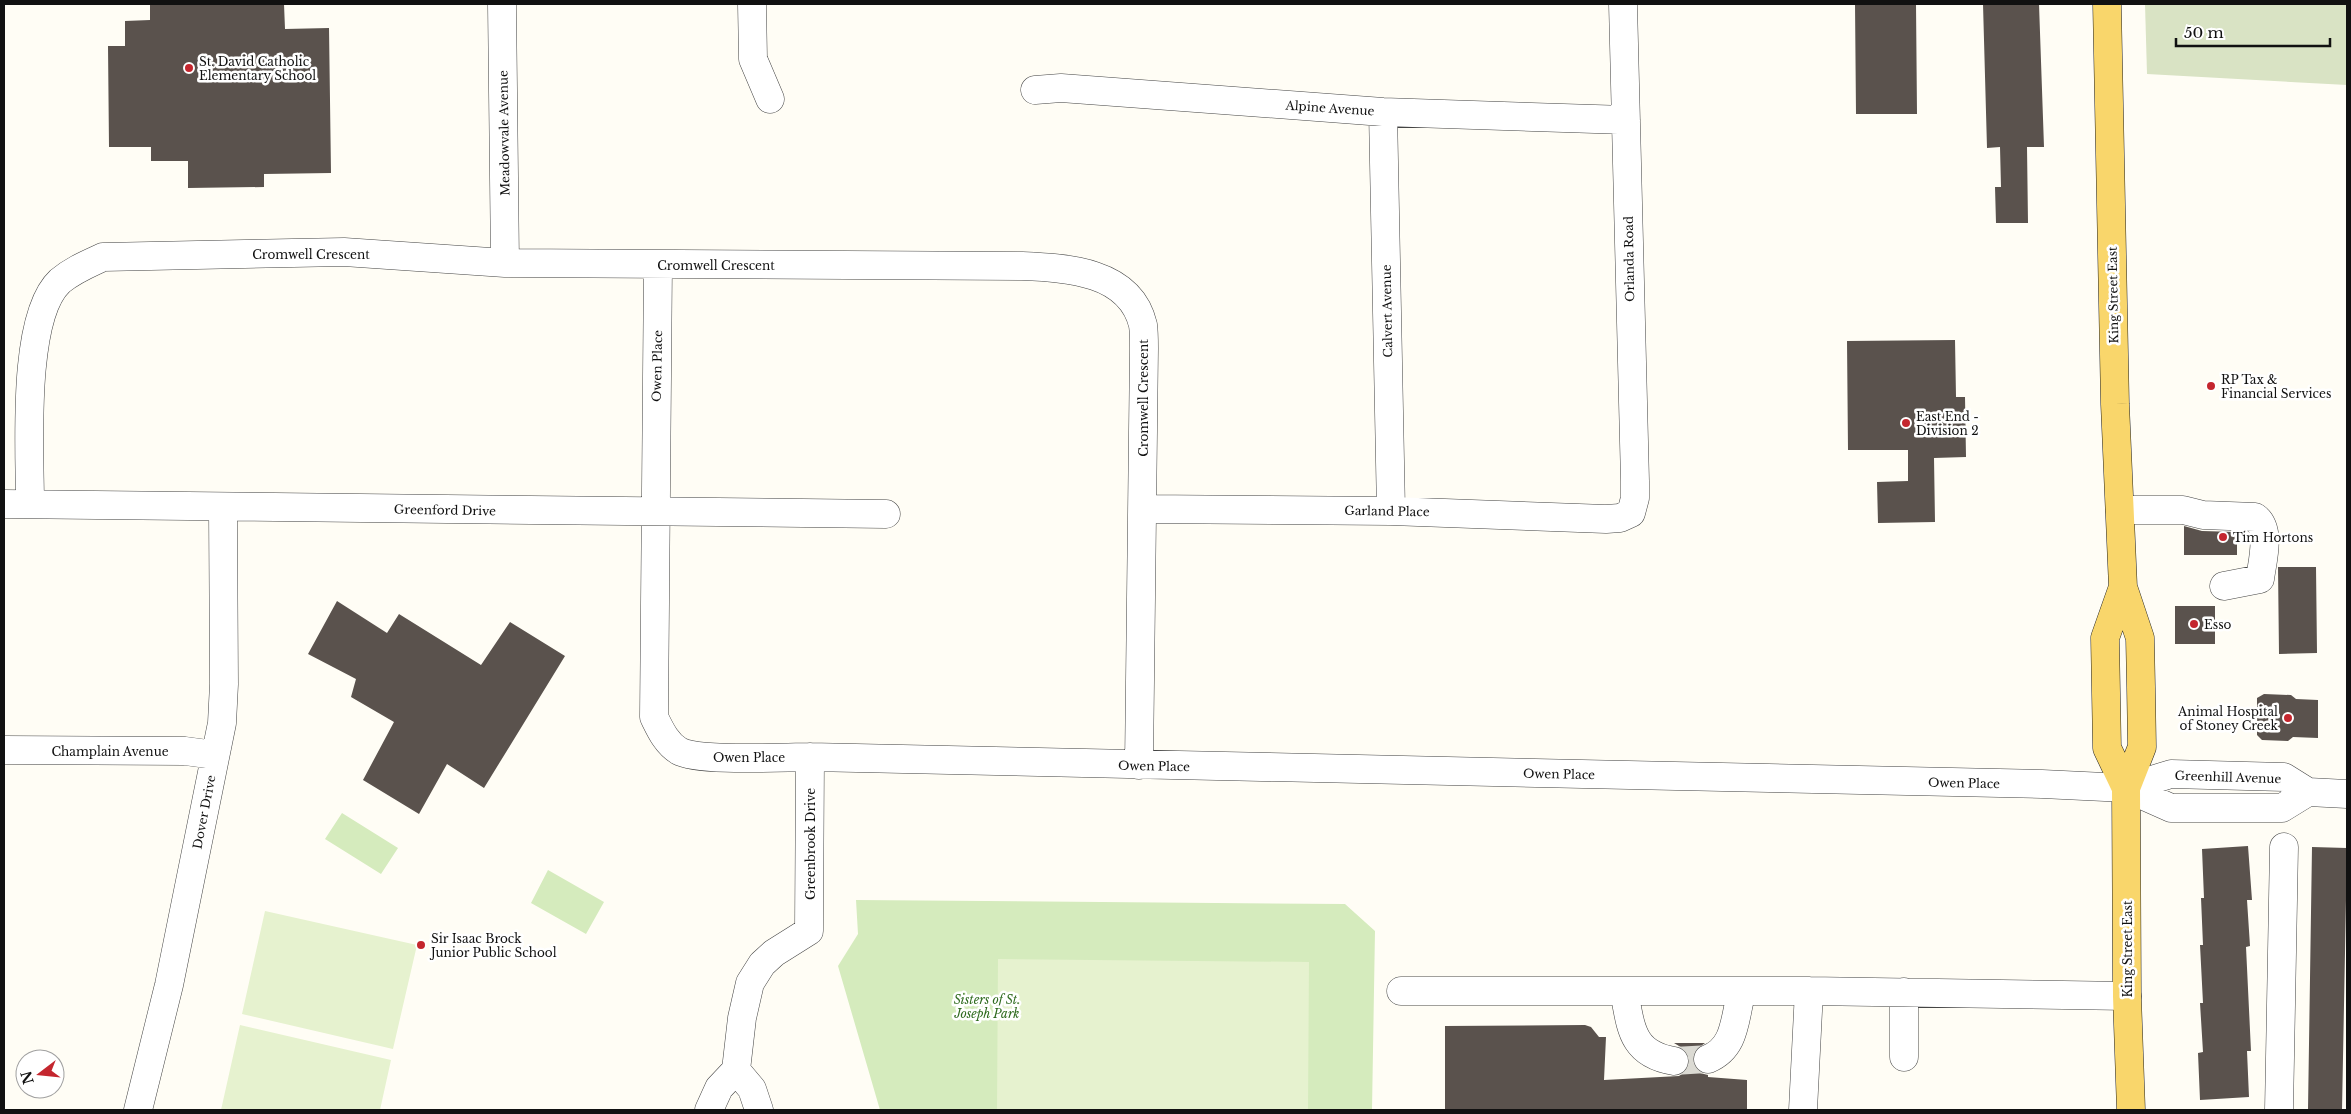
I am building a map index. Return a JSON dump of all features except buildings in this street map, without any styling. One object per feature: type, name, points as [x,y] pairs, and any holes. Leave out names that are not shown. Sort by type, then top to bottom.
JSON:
[{"type":"main road","name":"King Street East","points":[[2107,4],[2123,587],[2106,638],[2107,748],[2126,788],[2127,996],[2130,1110]]},
{"type":"street","name":"Meadowvale Avenue","points":[[502,4],[505,263]]},
{"type":"street","points":[[752,4],[753,59],[770,99]]},
{"type":"street","name":"Orlanda Road","points":[[1623,4],[1635,498],[1631,513]]},
{"type":"street","name":"Alpine Avenue","points":[[1035,90],[1061,88],[1383,112],[1626,120]]},
{"type":"street","name":"Calvert Avenue","points":[[1383,112],[1391,511]]},
{"type":"street","name":"Cromwell Crescent","points":[[17,504],[31,365],[42,310],[59,282],[82,266],[104,257],[344,252],[505,263],[1020,266],[1057,268],[1111,281],[1131,300],[1143,324],[1143,509],[1139,765]]},
{"type":"street","name":"Owen Place","points":[[658,264],[653,708],[654,717],[663,736],[679,750],[699,757],[810,757],[2042,784],[2126,788]]},
{"type":"street","name":"Greenford Drive","points":[[17,504],[223,508],[886,514]]},
{"type":"street","name":"Dover Drive","points":[[138,1110],[171,976],[222,723],[224,684],[223,508]]},
{"type":"street","name":"Garland Place","points":[[1143,509],[1391,511],[1606,519],[1620,518],[1631,513]]},
{"type":"street","points":[[2120,510],[2183,510],[2203,515],[2255,516],[2260,520],[2265,534],[2260,579],[2224,586]]},
{"type":"street","name":"Champlain Avenue","points":[[4,750],[185,751],[215,755]]},
{"type":"street","name":"Greenbrook Drive","points":[[736,1070],[742,1018],[750,983],[762,964],[774,953],[809,931],[810,757]]},
{"type":"street","points":[[2126,788],[2171,808],[2282,808],[2308,792],[2347,794]]},
{"type":"street","points":[[2279,1110],[2284,847]]},
{"type":"street","points":[[1401,991],[1895,991],[2127,996]]},
{"type":"street","points":[[1624,991],[1631,1030],[1644,1049],[1656,1058],[1674,1060]]},
{"type":"street","points":[[1708,1060],[1720,1054],[1733,1035],[1736,1008],[1742,991]]},
{"type":"street","points":[[1803,1110],[1809,991]]},
{"type":"street","points":[[1895,991],[1896,1055]]},
{"type":"street","points":[[709,1110],[719,1088],[736,1070],[752,1089],[759,1110]]},
{"type":"green space","points":[[2145,4],[2347,4],[2347,85],[2147,74]]},
{"type":"green space","points":[[342,813],[398,848],[381,874],[325,839]]},
{"type":"green space","points":[[548,870],[604,902],[586,934],[531,903]]},
{"type":"green space","name":"Sisters of St. Joseph Park","points":[[856,900],[1345,904],[1375,931],[1372,1110],[880,1110],[838,966],[858,934]]},
{"type":"green space","points":[[265,911],[417,945],[393,1049],[242,1014]]},
{"type":"green space","points":[[998,959],[1309,962],[1308,1110],[997,1110]]},
{"type":"green space","points":[[240,1025],[391,1060],[380,1110],[221,1110]]},
{"type":"tunnel","points":[[1674,1061],[1708,1059]]},
{"type":"place","name":"St. David Catholic Elementary School","points":[[189,68]]},
{"type":"place","name":"RP Tax & Financial Services","points":[[2211,386]]},
{"type":"place","name":"East End - Division 2","points":[[1906,423]]},
{"type":"place","name":"Tim Hortons","points":[[2223,537]]},
{"type":"place","name":"Esso","points":[[2194,624]]},
{"type":"place","name":"Animal Hospital of Stoney Creek","points":[[2288,718]]},
{"type":"place","name":"Sir Isaac Brock Junior Public School","points":[[421,945]]}]
